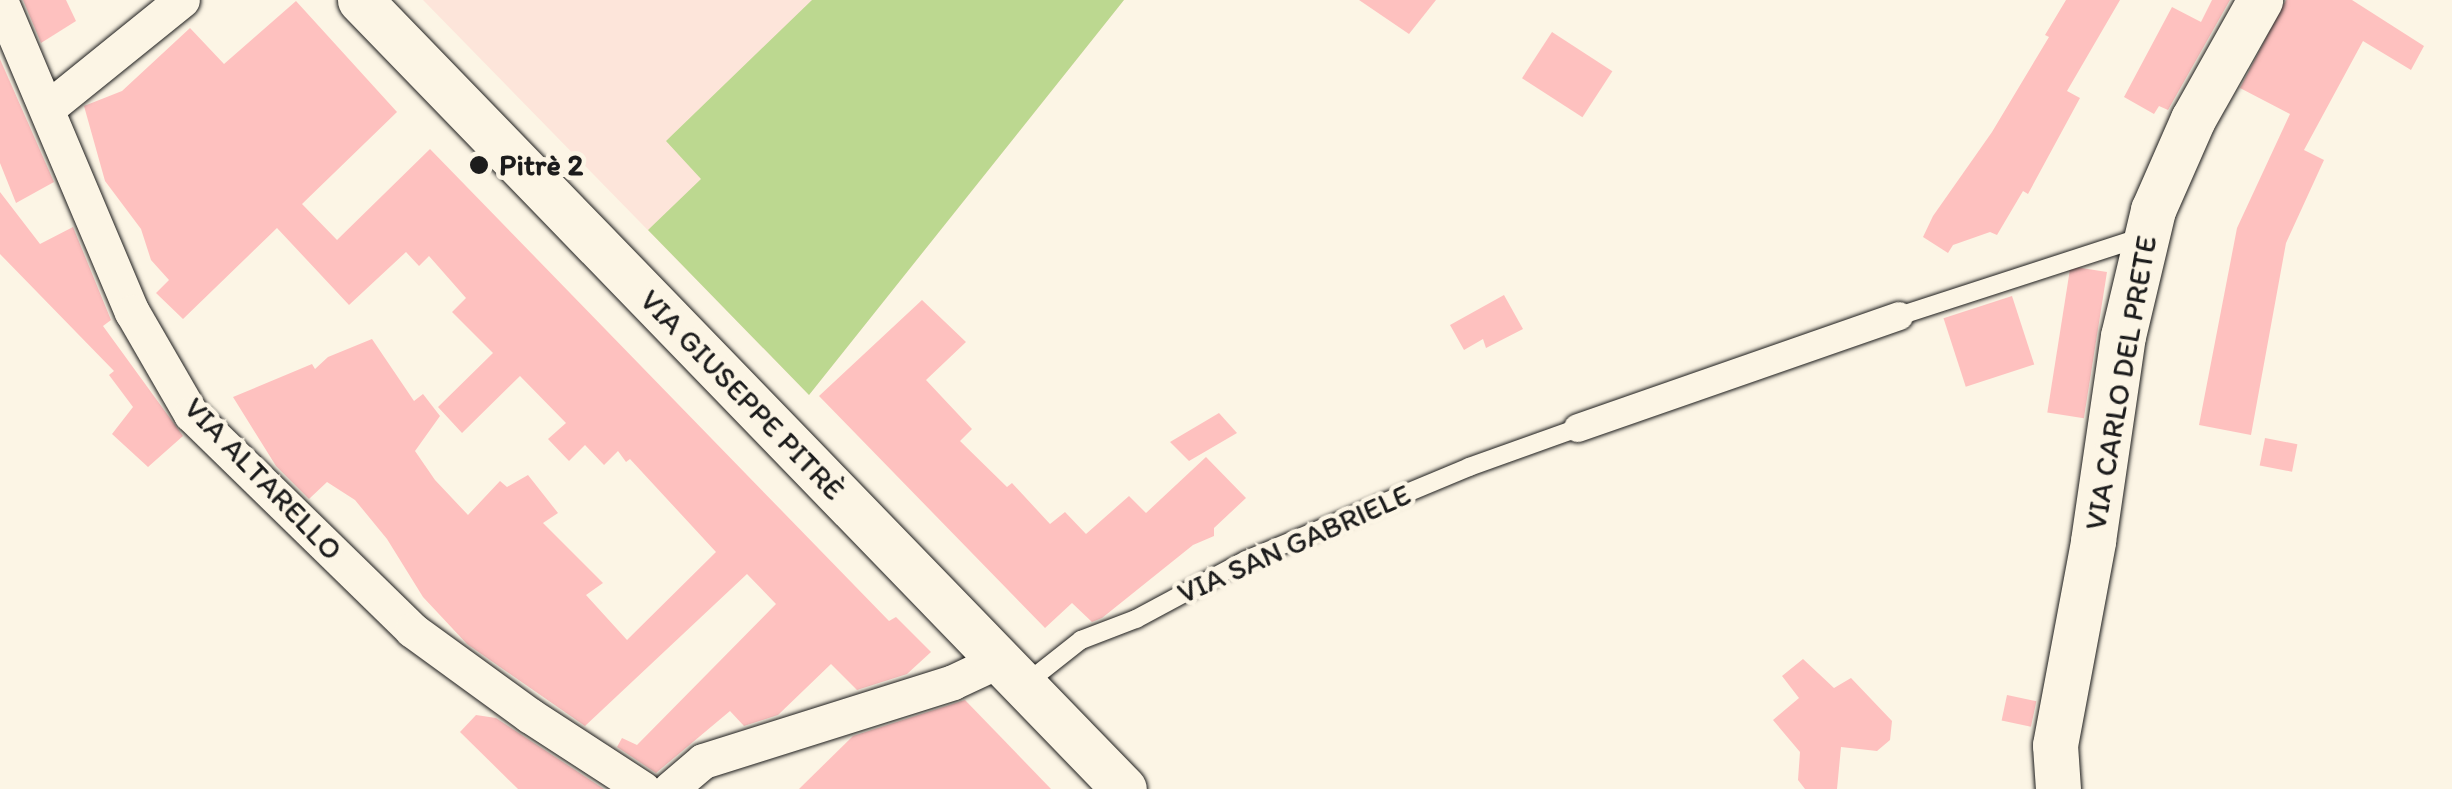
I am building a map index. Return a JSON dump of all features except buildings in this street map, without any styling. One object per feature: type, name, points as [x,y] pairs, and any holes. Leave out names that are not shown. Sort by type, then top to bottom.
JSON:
[{"type":"street","name":"VIA ALTARELLO","points":[[0,0],[132,312],[191,414],[412,630],[529,715],[642,789]]},
{"type":"street","points":[[48,108],[182,0]]},
{"type":"street","name":"VIA GIUSEPPE PITRÈ","points":[[360,0],[1124,789]]},
{"type":"street","name":"VIA CARLO DEL PRETE","points":[[2058,789],[2055,745],[2093,541],[2123,336],[2153,210],[2193,119],[2260,0]]},
{"type":"street","points":[[1578,428],[1899,316]]},
{"type":"street","name":"VIA SAN GABRIELE","points":[[670,789],[703,761],[953,682],[1012,672]]},
{"type":"lane","points":[[1899,316],[2147,235]]},
{"type":"lane","name":"VIA SAN GABRIELE","points":[[1012,672],[1136,619],[1246,560],[1469,467],[1578,428]]},
{"type":"shaded area","points":[[423,0],[1124,0],[809,395]]},
{"type":"green space","points":[[812,0],[1124,0],[809,395],[648,230],[701,179],[666,141]]},
{"type":"place","name":"Pitrè 2","points":[[479,165]]}]
